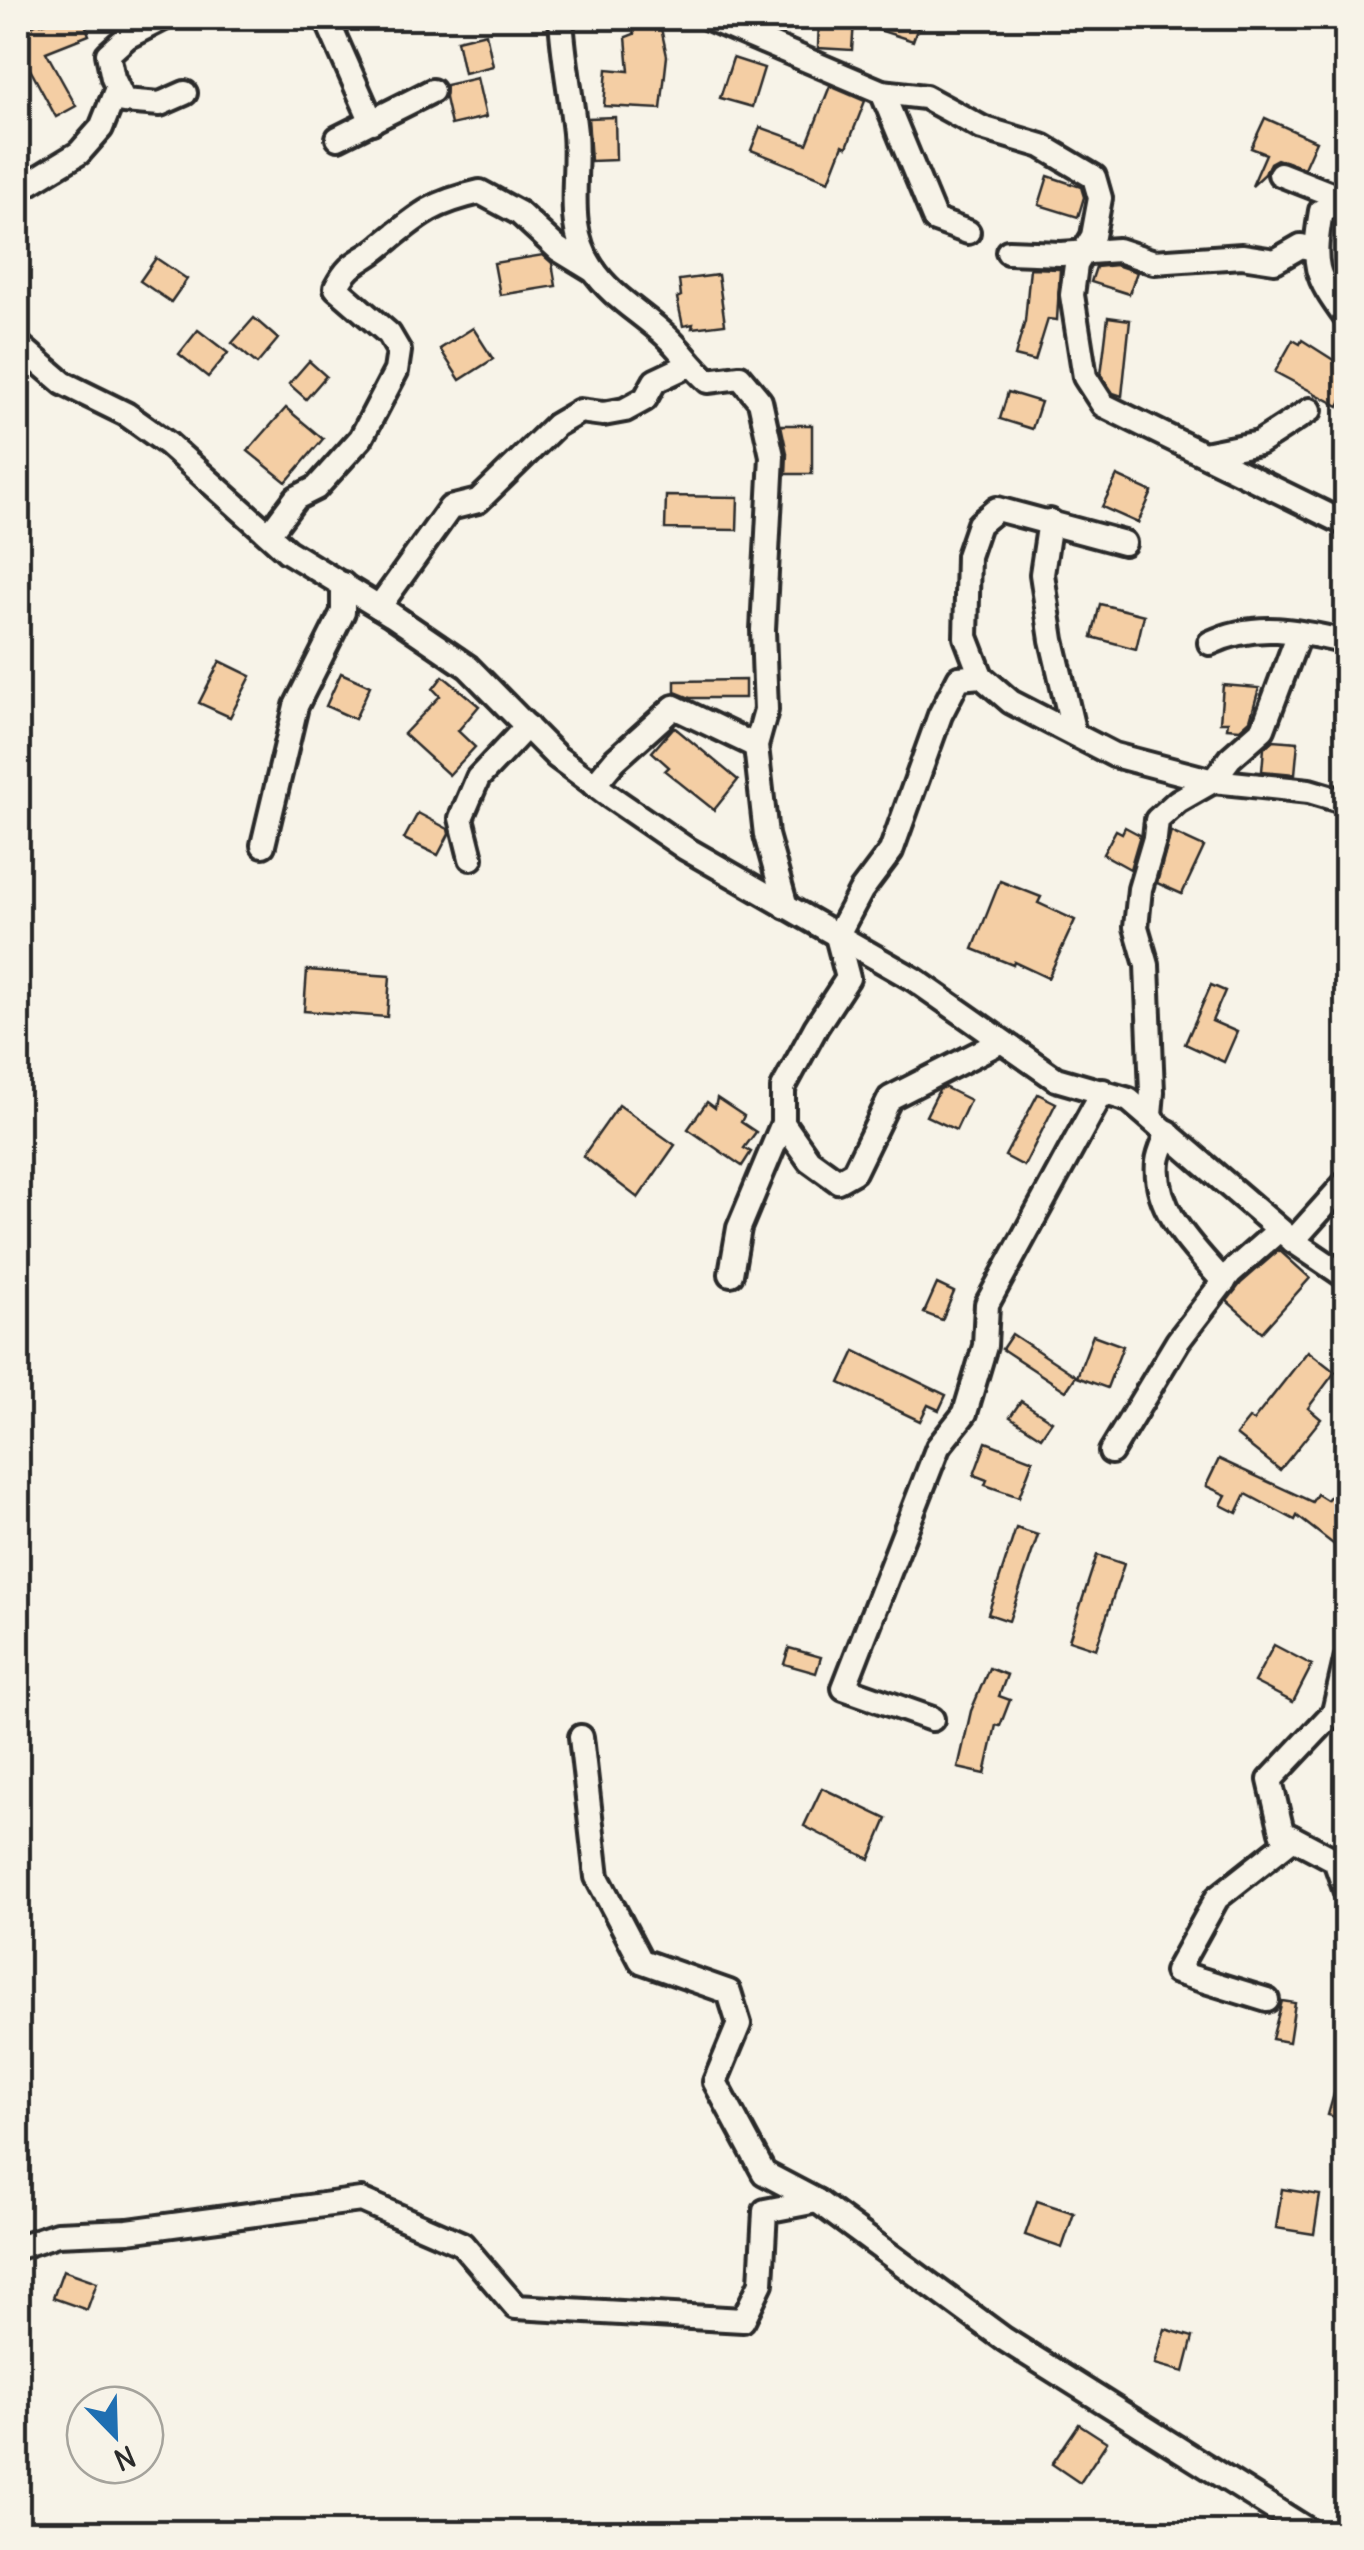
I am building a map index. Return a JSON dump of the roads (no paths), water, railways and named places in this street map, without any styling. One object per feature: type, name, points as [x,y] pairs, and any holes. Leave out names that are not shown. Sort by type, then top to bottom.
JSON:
[{"type":"street","points":[[164,18],[127,37],[108,54],[117,88],[124,101],[160,104],[186,93]]},
{"type":"street","points":[[326,18],[372,122]]},
{"type":"street","points":[[563,18],[564,77],[575,135],[576,226],[594,271]]},
{"type":"street","points":[[708,18],[882,92],[925,98],[982,128],[1042,146],[1094,177],[1100,198],[1093,236],[1076,265],[1072,296],[1085,377],[1103,405],[1346,524]]},
{"type":"street","points":[[18,190],[80,152],[101,128],[117,88]]},
{"type":"street","points":[[338,138],[432,92]]},
{"type":"street","points":[[882,92],[935,220],[968,232]]},
{"type":"street","points":[[1280,174],[1346,200]]},
{"type":"street","points":[[270,534],[296,498],[316,488],[361,438],[396,371],[398,351],[390,334],[336,288],[346,268],[379,248],[416,215],[450,199],[480,192],[519,213],[558,249],[594,271],[625,304],[668,337],[689,365],[708,381],[740,377],[760,401],[772,456],[763,630],[766,710],[756,746],[766,835],[786,907]]},
{"type":"street","points":[[1346,200],[1322,212],[1314,250],[1322,284],[1346,318]]},
{"type":"street","points":[[1008,252],[1118,250],[1154,262],[1242,256],[1275,262],[1301,246],[1314,250]]},
{"type":"street","points":[[18,344],[63,383],[126,414],[168,444],[288,550],[468,667],[556,757],[594,785],[685,848],[914,980],[1056,1079],[1128,1100],[1286,1236],[1346,1277]]},
{"type":"street","points":[[379,606],[450,508],[478,500],[556,425],[580,410],[602,414],[625,410],[644,399],[654,381],[689,365]]},
{"type":"street","points":[[1204,454],[1259,444],[1310,410]]},
{"type":"street","points":[[1124,542],[997,510],[979,524],[968,556],[966,637],[981,676],[1010,702],[1114,754],[1214,780],[1309,791],[1346,802]]},
{"type":"street","points":[[1050,521],[1042,574],[1052,640],[1074,734]]},
{"type":"street","points":[[263,845],[296,706],[343,612],[343,584]]},
{"type":"street","points":[[1210,643],[1229,634],[1265,628],[1346,642]]},
{"type":"street","points":[[1150,1115],[1147,965],[1136,927],[1140,889],[1157,820],[1178,801],[1214,780],[1230,758],[1263,729],[1299,632]]},
{"type":"street","points":[[731,1274],[739,1228],[783,1123],[782,1088],[848,978],[837,936],[861,891],[891,851],[940,715],[959,678],[981,676]]},
{"type":"street","points":[[594,785],[615,760],[674,707],[756,746]]},
{"type":"street","points":[[471,858],[461,818],[478,778],[528,726]]},
{"type":"street","points":[[783,1123],[809,1160],[838,1181],[854,1172],[890,1098],[1000,1042]]},
{"type":"street","points":[[932,1719],[844,1688],[938,1447],[965,1412],[985,1346],[987,1304],[1102,1091]]},
{"type":"street","points":[[1168,1132],[1158,1162],[1162,1196],[1176,1225],[1224,1282]]},
{"type":"street","points":[[1111,1452],[1178,1341],[1224,1282],[1286,1236],[1346,1182]]},
{"type":"street","points":[[1346,1660],[1334,1712],[1270,1780],[1282,1832],[1335,1860],[1346,1892]]},
{"type":"street","points":[[581,1737],[597,1878],[642,1961],[729,1992],[739,2024],[715,2082],[764,2174],[817,2201],[1004,2339],[1311,2532]]},
{"type":"street","points":[[1267,2000],[1176,1972],[1217,1898],[1293,1838]]},
{"type":"street","points":[[18,2247],[56,2234],[128,2231],[361,2200],[462,2244],[516,2307],[743,2320],[761,2283],[765,2211],[817,2201]]}]
